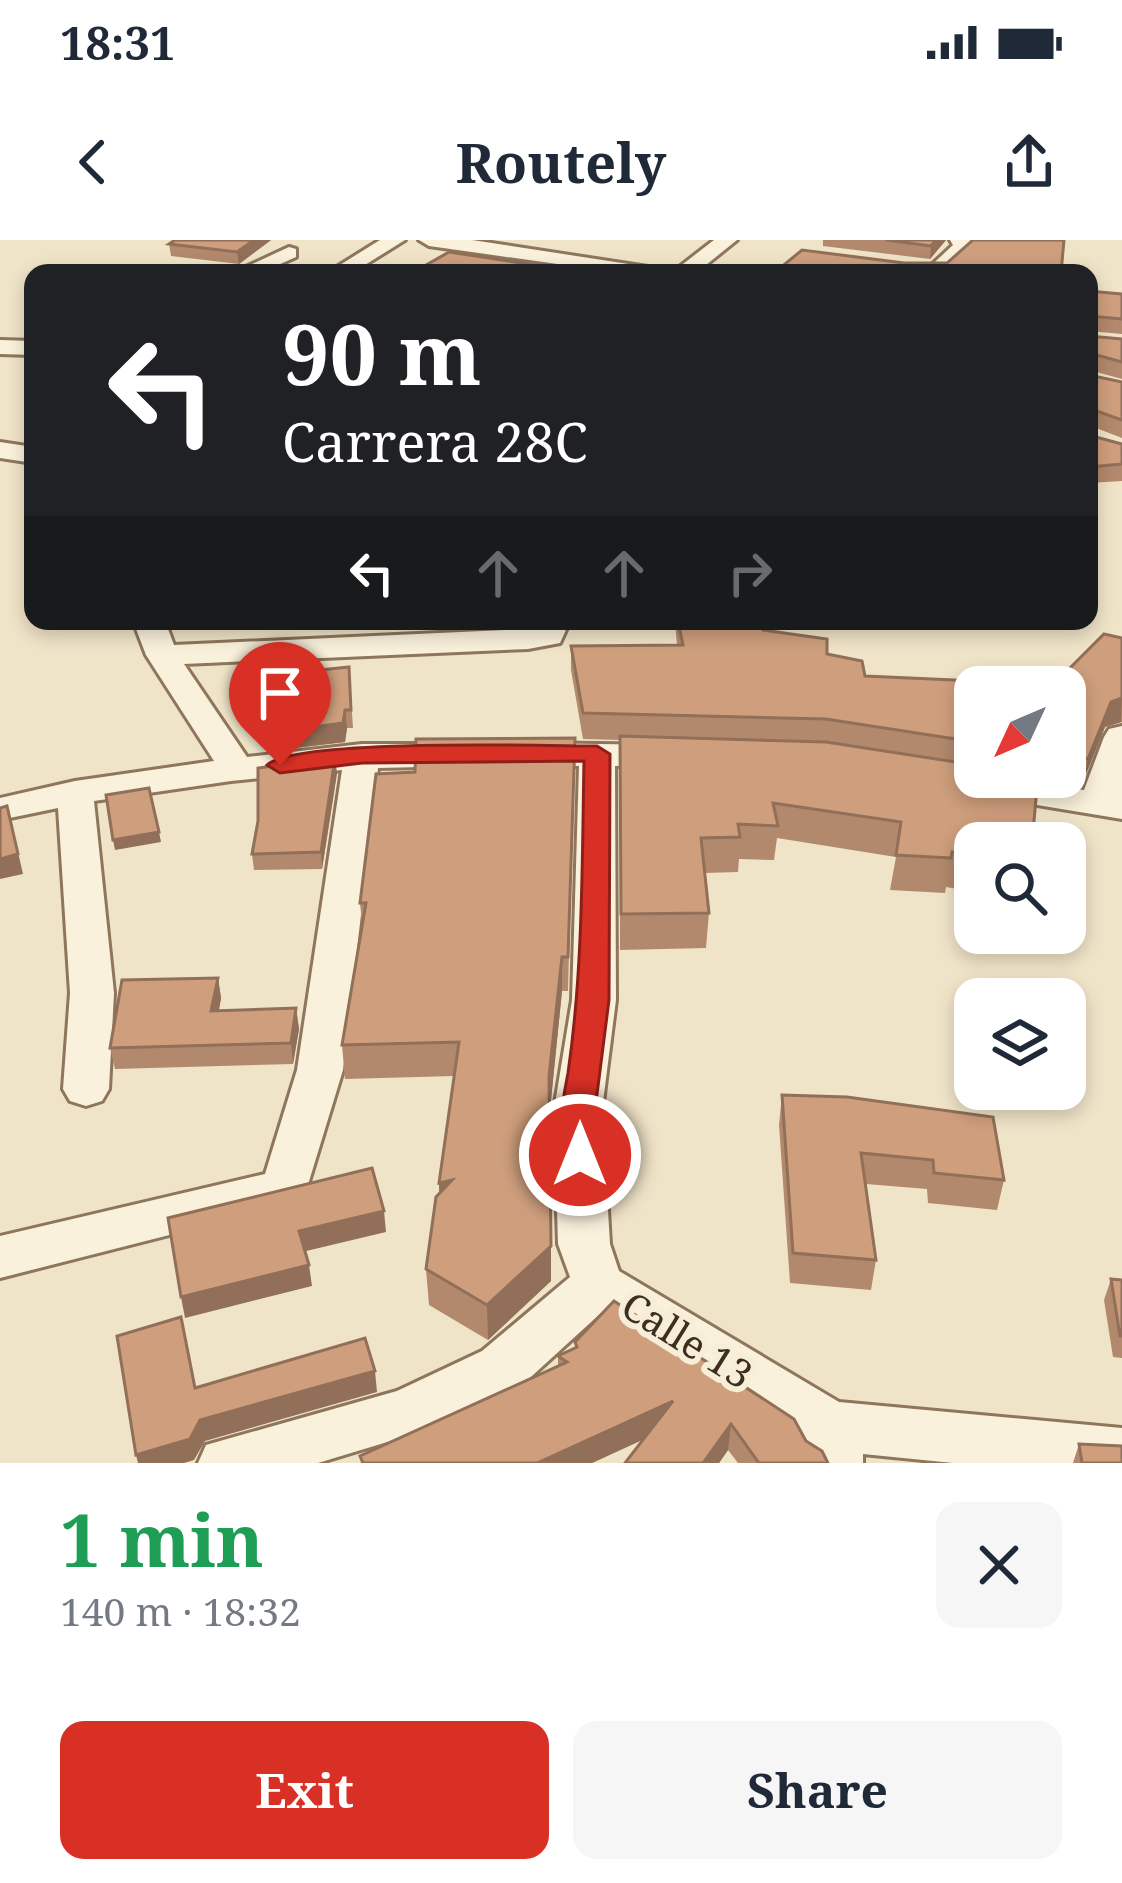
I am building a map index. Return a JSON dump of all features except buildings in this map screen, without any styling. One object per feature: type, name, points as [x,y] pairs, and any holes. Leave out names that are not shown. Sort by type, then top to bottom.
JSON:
[{"type":"street","points":[[264,264],[289,253],[268,240]]},
{"type":"street","points":[[353,264],[395,240]]},
{"type":"street","points":[[429,240],[598,264]]},
{"type":"street","points":[[543,264],[574,240]]},
{"type":"street","points":[[695,264],[727,240]]},
{"type":"street","points":[[936,264],[964,246],[960,240]]},
{"type":"street","points":[[152,630],[162,655],[238,770]]},
{"type":"street","points":[[162,655],[325,634],[528,639],[548,636],[550,630]]},
{"type":"street","points":[[938,778],[1110,806],[1122,737]]},
{"type":"street","name":"Calle 13","points":[[597,754],[594,1000],[578,1110],[584,1244],[598,1284],[788,1404],[834,1445]]},
{"type":"street","points":[[0,1257],[285,1188],[320,1070],[362,755]]},
{"type":"street","points":[[0,809],[75,792],[362,755],[710,757]]},
{"type":"street","points":[[75,792],[92,993],[86,1089]]},
{"type":"street","points":[[227,1463],[407,1413],[502,1368],[598,1284]]},
{"type":"street","points":[[834,1445],[1122,1454]]},
{"type":"route","points":[[280,765],[362,755],[597,754],[594,1000],[578,1110],[580,1155]]}]
